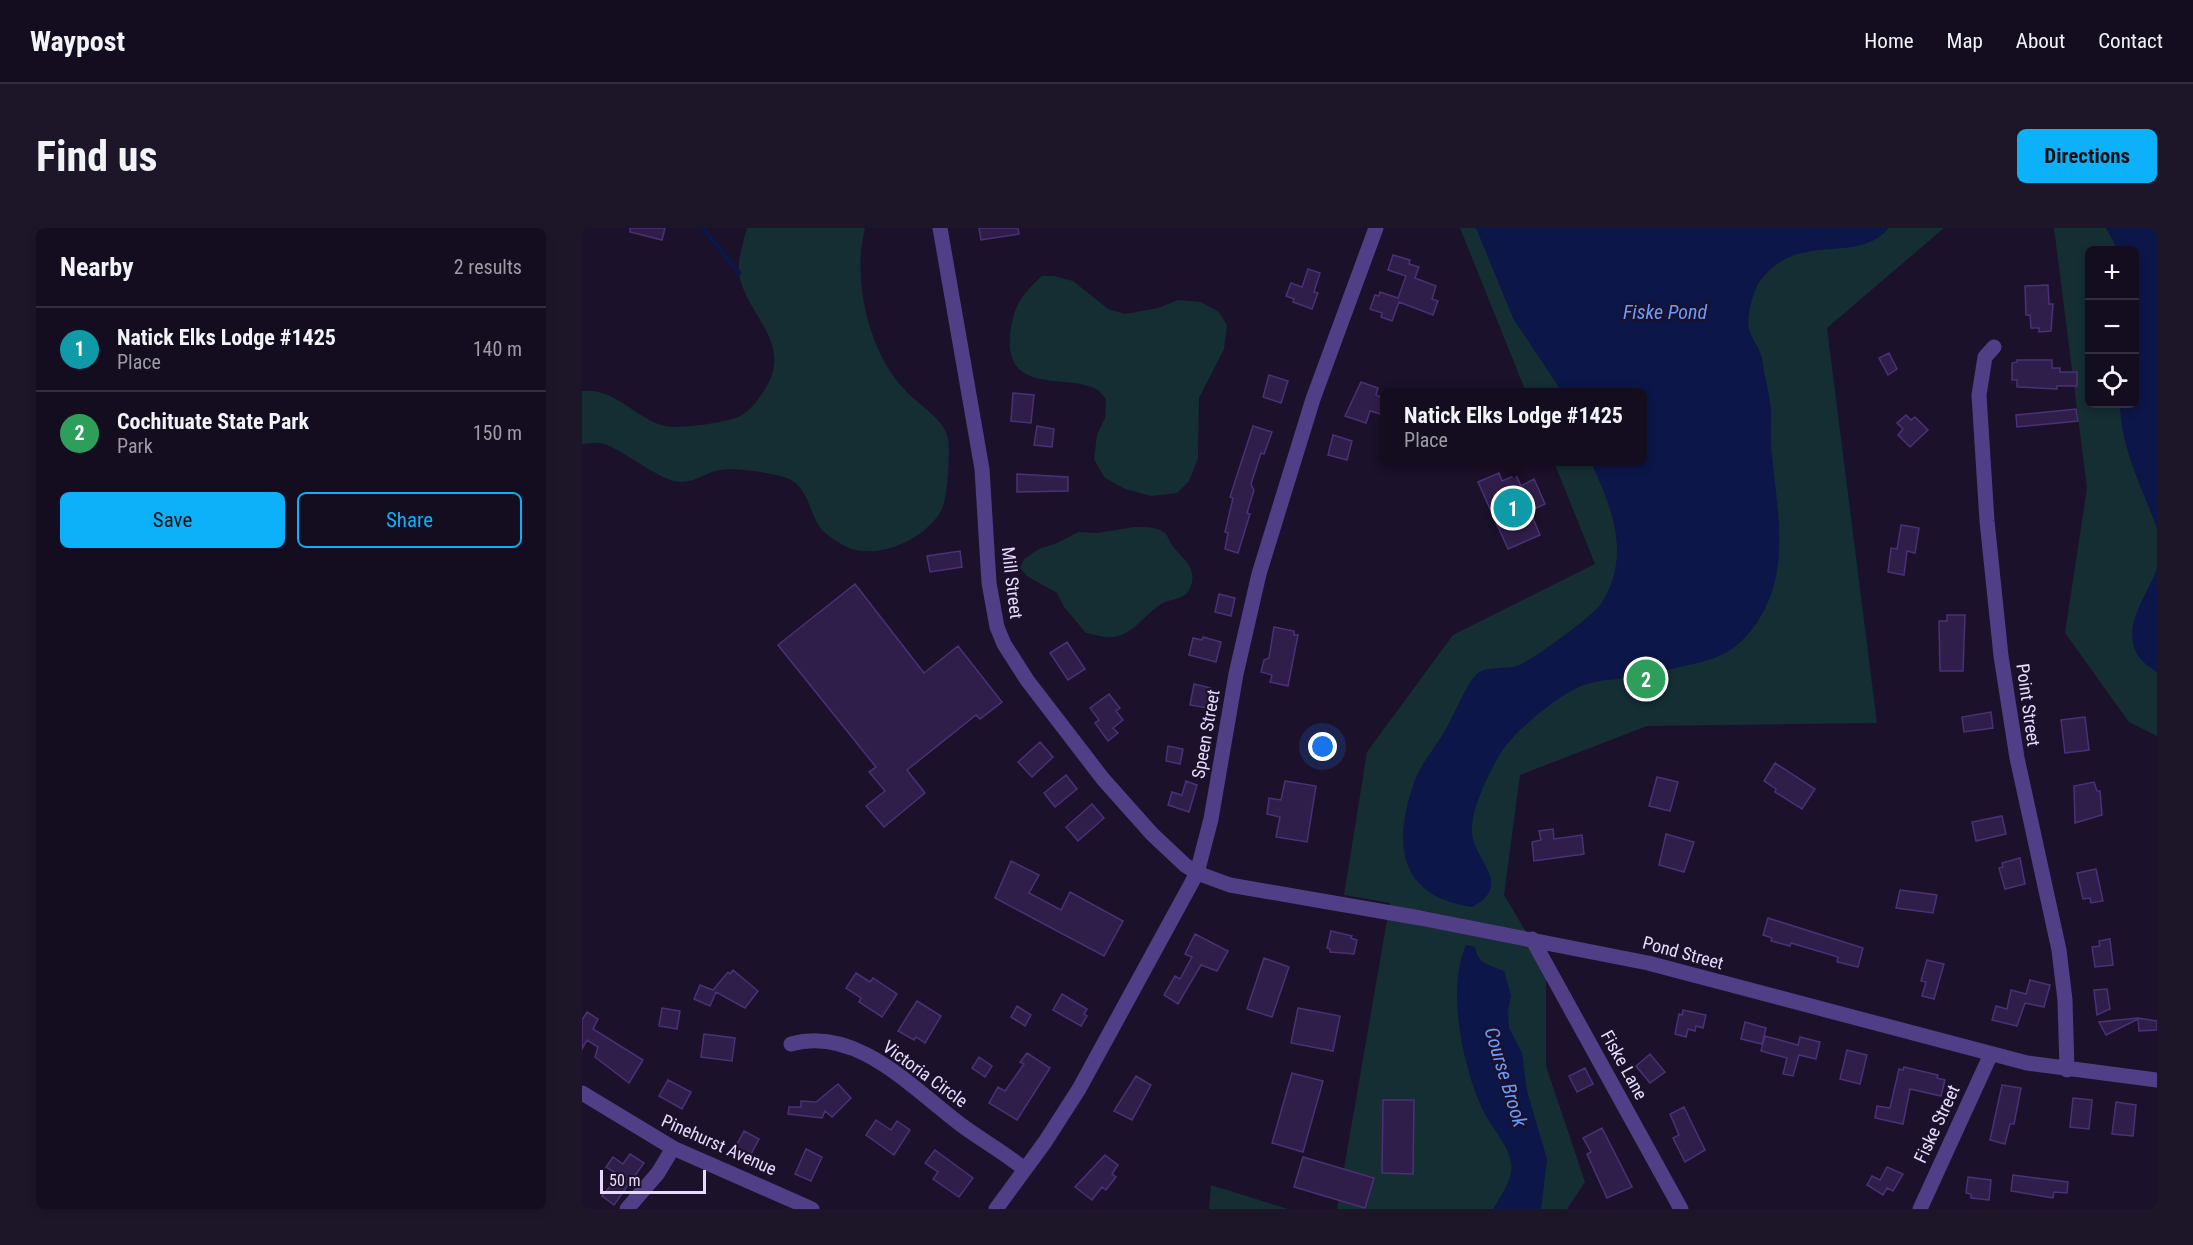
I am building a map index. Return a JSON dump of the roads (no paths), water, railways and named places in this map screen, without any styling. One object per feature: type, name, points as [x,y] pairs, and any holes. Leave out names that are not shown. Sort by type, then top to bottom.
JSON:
[{"type":"street","name":"Mill Street","points":[[940,228],[982,469],[992,607],[1004,644],[1027,680],[1126,807],[1171,854],[1197,873]]},
{"type":"street","name":"Speen Street","points":[[996,1209],[1062,1116],[1095,1062],[1197,873],[1211,819],[1238,663],[1259,574],[1313,399],[1376,228]]},
{"type":"street","name":"Point Street","points":[[1995,347],[1985,357],[1979,395],[1987,522],[2001,656],[2016,758],[2059,950],[2065,1000],[2067,1070]]},
{"type":"street","name":"Pond Street","points":[[1197,873],[1230,885],[1532,939],[1648,963],[1990,1054],[2067,1070],[2157,1080]]},
{"type":"street","name":"Fiske Lane","points":[[1532,939],[1681,1209]]},
{"type":"street","name":"Victoria Circle","points":[[791,1044],[822,1040],[855,1049],[915,1086],[960,1124],[1024,1169]]},
{"type":"street","name":"Fiske Street","points":[[1920,1209],[1990,1054]]},
{"type":"street","name":"Pinehurst Avenue","points":[[582,1093],[673,1148],[812,1209]]},
{"type":"street","points":[[627,1209],[658,1173],[673,1148]]},
{"type":"water","name":"Fiske Pond","points":[[1476,228],[1889,228],[1876,239],[1861,245],[1810,251],[1792,256],[1776,265],[1760,281],[1752,298],[1749,327],[1761,355],[1771,411],[1771,449],[1779,525],[1777,570],[1772,592],[1763,613],[1749,633],[1723,654],[1643,676],[1581,686],[1549,706],[1517,733],[1502,751],[1492,769],[1474,813],[1472,833],[1491,881],[1490,890],[1472,907],[1447,901],[1428,891],[1415,878],[1407,862],[1403,844],[1404,824],[1415,780],[1446,729],[1469,684],[1477,674],[1485,670],[1517,666],[1547,648],[1601,604],[1610,586],[1615,568],[1616,532],[1606,497],[1593,466],[1647,466],[1647,388],[1559,388],[1513,318]]},
{"type":"water","points":[[2106,228],[2157,228],[2157,529],[2128,453],[2121,421],[2120,408],[2139,408],[2139,246],[2116,246]]},
{"type":"water","points":[[2157,568],[2157,673],[2139,657],[2132,634],[2138,611]]},
{"type":"water","name":"Course Brook","points":[[1466,945],[1475,947],[1479,958],[1485,964],[1504,971],[1511,995],[1508,1011],[1509,1028],[1522,1053],[1527,1091],[1547,1159],[1541,1209],[1493,1209],[1508,1181],[1511,1164],[1506,1148],[1483,1110],[1469,1073],[1464,1051],[1457,1005],[1457,983]]},
{"type":"waterway","points":[[703,228],[739,273]]},
{"type":"place","name":"Natick Elks Lodge #1425","points":[[1513,508]]},
{"type":"place","name":"Cochituate State Park","points":[[1646,679]]}]
